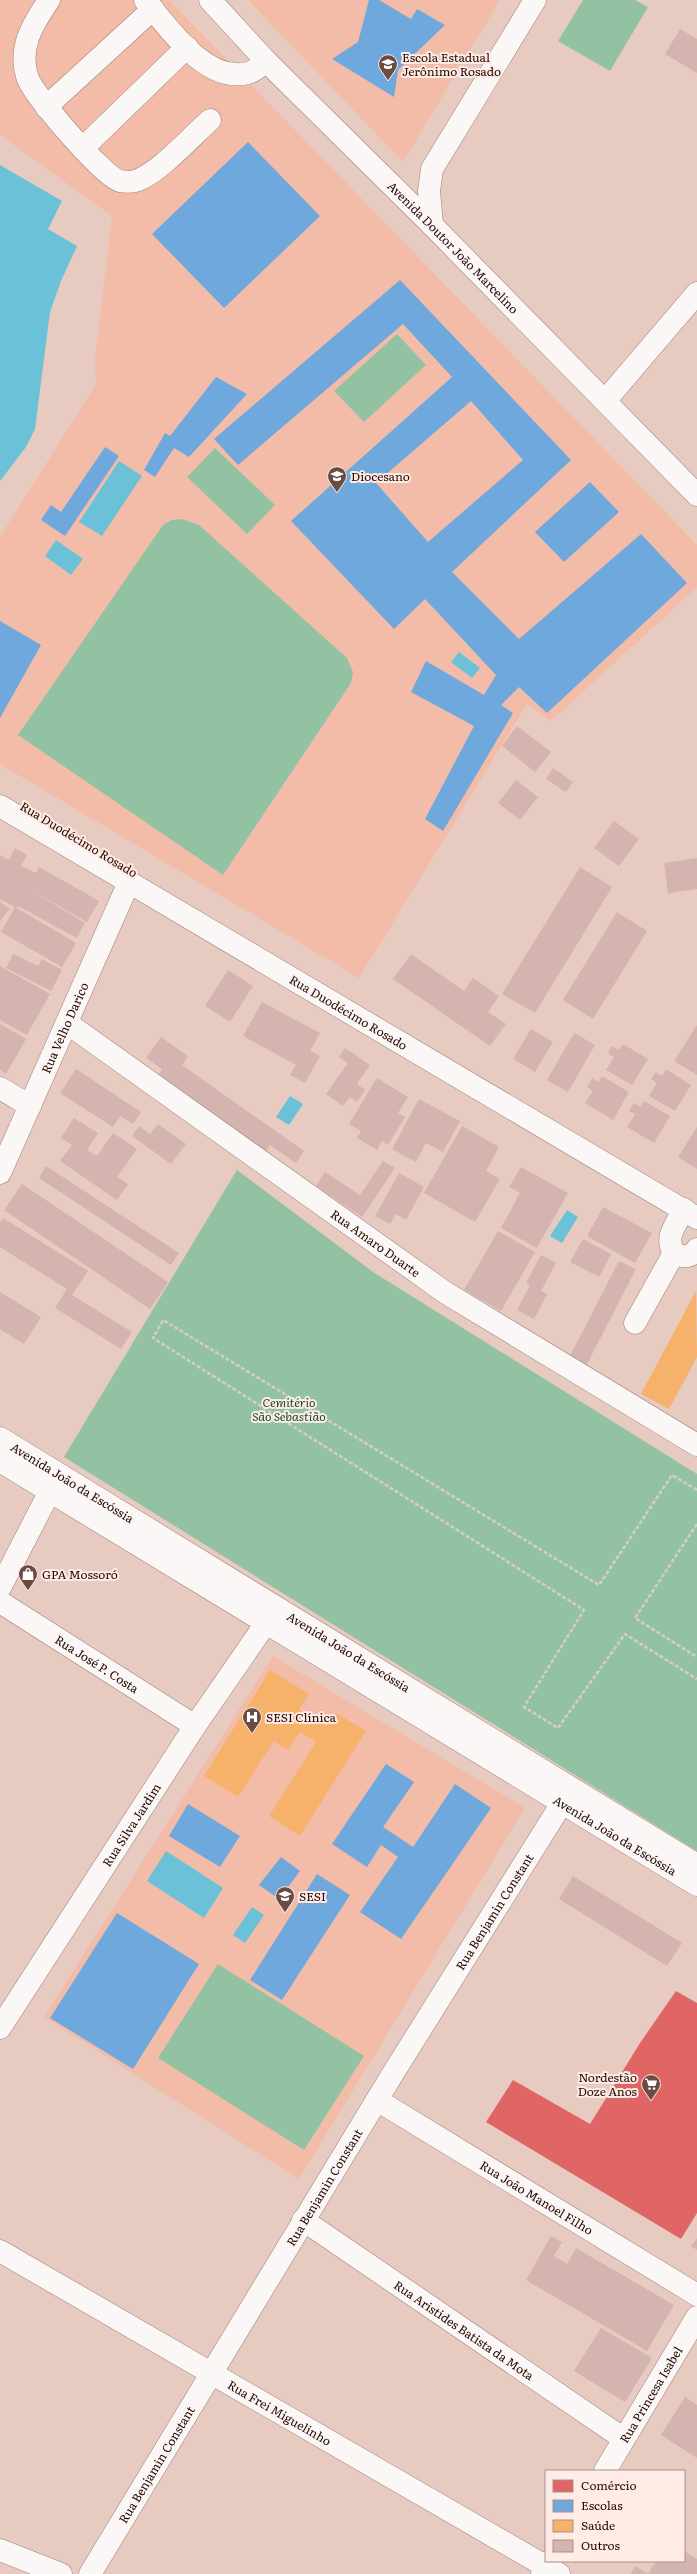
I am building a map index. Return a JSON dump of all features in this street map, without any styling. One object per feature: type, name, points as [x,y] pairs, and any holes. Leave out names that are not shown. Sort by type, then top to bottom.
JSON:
[{"type":"street","points":[[49,0],[27,35],[25,55],[28,78],[46,107],[106,172],[120,181],[135,181],[150,174],[210,120]]},
{"type":"street","name":"Avenida Doutor João Marcelino","points":[[210,0],[266,61],[432,225],[697,495]]},
{"type":"street","points":[[432,225],[429,192],[432,169],[535,0]]},
{"type":"street","points":[[46,107],[149,5],[187,47],[212,70],[226,74],[249,73],[266,61]]},
{"type":"street","points":[[83,148],[187,47]]},
{"type":"street","points":[[605,401],[697,293]]},
{"type":"street","name":"Rua Duodécimo Rosado","points":[[0,791],[692,1209]]},
{"type":"street","name":"Rua Duodécimo Rosado","points":[[0,806],[692,1209]]},
{"type":"street","name":"Rua Velho Darico","points":[[0,1173],[129,882]]},
{"type":"street","name":"Rua Amaro Duarte","points":[[67,1023],[446,1294],[697,1445]]},
{"type":"street","points":[[0,1088],[30,1106]]},
{"type":"street","points":[[692,1209],[670,1236],[669,1245],[674,1253],[682,1257],[690,1256],[697,1249]]},
{"type":"street","points":[[635,1323],[674,1253]]},
{"type":"street","name":"Avenida João da Escóssia","points":[[0,1438],[697,1865]]},
{"type":"street","name":"Avenida João da Escóssia","points":[[0,1461],[697,1885]]},
{"type":"street","points":[[0,1588],[50,1491]]},
{"type":"street","name":"Rua José P. Costa","points":[[0,1602],[195,1726]]},
{"type":"street","name":"Rua Silva Jardim","points":[[0,2028],[195,1726],[266,1623]]},
{"type":"street","name":"Rua Benjamin Constant","points":[[90,2574],[210,2372],[303,2220],[562,1803]]},
{"type":"street","name":"Rua João Manoel Filho","points":[[377,2100],[697,2295]]},
{"type":"street","name":"Rua Aristides Batista da Mota","points":[[303,2220],[624,2439]]},
{"type":"street","name":"Rua Frei Miguelinho","points":[[0,2251],[549,2569]]},
{"type":"street","name":"Rua Princesa Isabel","points":[[606,2470],[697,2318]]},
{"type":"street","points":[[0,2550],[61,2574]]},
{"type":"path","points":[[697,1490],[672,1475],[599,1585],[163,1320],[153,1338],[584,1610],[524,1707],[558,1728],[625,1634],[697,1679]]},
{"type":"path","points":[[697,1524],[635,1618],[697,1657]]},
{"type":"shaded area","name":"Diocesano","points":[[0,0],[169,0],[697,545],[697,587],[551,721],[527,704],[359,978],[0,764],[0,537],[96,384],[95,360],[112,216],[0,135]]},
{"type":"shaded area","name":"Escola Estadual Jerônimo Rosado","points":[[248,0],[500,0],[403,162]]},
{"type":"shaded area","name":"SESI","points":[[273,1656],[525,1808],[299,2179],[44,2017]]},
{"type":"green space","points":[[583,0],[635,0],[648,7],[610,71],[558,41]]},
{"type":"green space","points":[[397,334],[426,365],[364,422],[334,391]]},
{"type":"green space","points":[[215,448],[275,505],[247,534],[187,477]]},
{"type":"green space","points":[[182,519],[199,525],[347,658],[353,672],[351,683],[223,875],[18,735],[163,525],[172,520]]},
{"type":"green space","name":"Cemitério São Sebastião","points":[[237,1170],[373,1272],[697,1474],[697,1851],[64,1457]]},
{"type":"green space","points":[[218,1964],[364,2056],[304,2150],[158,2058]]},
{"type":"water","points":[[0,165],[62,201],[48,229],[77,246],[61,281],[50,312],[35,429],[26,447],[0,481]]},
{"type":"water","points":[[119,461],[142,476],[102,536],[79,522]]},
{"type":"water","points":[[56,540],[83,559],[71,575],[45,556]]},
{"type":"water","points":[[459,652],[480,668],[472,678],[451,662]]},
{"type":"water","points":[[290,1096],[303,1104],[289,1125],[276,1117]]},
{"type":"water","points":[[567,1210],[578,1217],[562,1243],[550,1236]]},
{"type":"water","points":[[166,1851],[223,1888],[204,1918],[147,1881]]},
{"type":"water","points":[[252,1907],[264,1915],[245,1943],[233,1935]]},
{"type":"building: Comércio","name":"Nordestão Doze Anos","points":[[676,1991],[697,2003],[697,2213],[681,2239],[486,2122],[513,2080],[590,2124],[640,2043]]},
{"type":"building: Escolas","points":[[369,0],[379,0],[411,19],[417,9],[445,25],[398,70],[394,97],[332,59],[358,42]]},
{"type":"building: Escolas","points":[[248,142],[320,216],[224,308],[152,234]]},
{"type":"building: Escolas","points":[[400,280],[571,460],[452,572],[519,639],[641,534],[687,583],[547,713],[519,687],[501,705],[513,713],[443,831],[425,819],[474,726],[411,692],[426,661],[484,695],[496,675],[425,599],[394,629],[291,521],[452,377],[403,324],[238,465],[214,439]],"holes":[[[471,401],[523,460],[428,542],[376,483]]]},
{"type":"building: Escolas","points":[[216,377],[247,394],[189,457],[174,448],[155,477],[144,470],[165,433],[170,436]]},
{"type":"building: Escolas","points":[[105,447],[119,456],[65,536],[41,520],[51,505],[61,512]]},
{"type":"building: Escolas","points":[[590,482],[619,512],[564,562],[535,532]]},
{"type":"building: Escolas","points":[[0,621],[41,645],[0,718]]},
{"type":"building: Escolas","points":[[386,1764],[414,1782],[383,1827],[413,1847],[455,1784],[491,1808],[401,1939],[360,1912],[398,1857],[381,1845],[367,1867],[332,1844]]},
{"type":"building: Escolas","points":[[188,1804],[240,1836],[220,1867],[169,1836]]},
{"type":"building: Escolas","points":[[281,1857],[300,1871],[279,1899],[259,1885]]},
{"type":"building: Escolas","points":[[317,1874],[350,1895],[282,2000],[250,1980]]},
{"type":"building: Escolas","points":[[117,1913],[199,1964],[133,2069],[50,2018]]},
{"type":"building: Saúde","points":[[696,1291],[697,1357],[669,1409],[641,1394]]},
{"type":"building: Saúde","points":[[270,1670],[309,1694],[299,1709],[327,1726],[336,1713],[366,1731],[300,1836],[269,1816],[316,1742],[300,1732],[288,1750],[274,1741],[238,1797],[204,1776]]},
{"type":"building: Outros","points":[[680,29],[697,39],[697,73],[665,54]]},
{"type":"building: Outros","points":[[517,726],[551,752],[535,772],[502,746]]},
{"type":"building: Outros","points":[[553,768],[573,782],[566,792],[546,779]]},
{"type":"building: Outros","points":[[516,780],[538,797],[520,820],[498,803]]},
{"type":"building: Outros","points":[[614,821],[639,839],[619,866],[594,848]]},
{"type":"building: Outros","points":[[15,848],[27,855],[21,866],[36,873],[39,867],[99,901],[87,922],[27,888],[85,923],[77,938],[18,906],[17,908],[76,943],[62,967],[1,932],[15,907],[0,899],[0,855],[9,860]]},
{"type":"building: Outros","points":[[697,858],[697,889],[668,893],[664,863]]},
{"type":"building: Outros","points":[[580,867],[612,887],[535,1013],[502,994]]},
{"type":"building: Outros","points":[[0,902],[10,909],[0,921]]},
{"type":"building: Outros","points":[[617,912],[647,931],[593,1019],[563,1000]]},
{"type":"building: Outros","points":[[13,954],[38,966],[42,959],[62,970],[51,991],[6,968]]},
{"type":"building: Outros","points":[[411,954],[464,991],[473,978],[499,996],[488,1012],[506,1024],[490,1046],[393,979]]},
{"type":"building: Outros","points":[[0,966],[50,994],[27,1035],[0,1020]]},
{"type":"building: Outros","points":[[228,970],[253,986],[230,1022],[205,1006]]},
{"type":"building: Outros","points":[[262,1002],[320,1033],[310,1051],[320,1056],[305,1083],[290,1075],[296,1065],[243,1036]]},
{"type":"building: Outros","points":[[0,1024],[26,1039],[6,1074],[0,1070]]},
{"type":"building: Outros","points":[[697,1025],[697,1075],[674,1061]]},
{"type":"building: Outros","points":[[531,1029],[553,1042],[535,1072],[513,1059]]},
{"type":"building: Outros","points":[[574,1033],[595,1045],[568,1092],[547,1080]]},
{"type":"building: Outros","points":[[161,1037],[188,1056],[182,1065],[304,1151],[296,1163],[270,1145],[264,1155],[155,1079],[162,1069],[146,1058]]},
{"type":"building: Outros","points":[[623,1044],[648,1059],[632,1085],[606,1070],[614,1057],[608,1053],[612,1046],[619,1050]]},
{"type":"building: Outros","points":[[345,1048],[370,1065],[357,1084],[365,1090],[357,1102],[350,1097],[343,1106],[326,1094],[348,1063],[339,1057]]},
{"type":"building: Outros","points":[[76,1069],[141,1112],[133,1124],[120,1116],[113,1127],[60,1093]]},
{"type":"building: Outros","points":[[666,1069],[691,1085],[675,1111],[649,1096],[657,1083],[651,1079],[656,1072],[662,1076]]},
{"type":"building: Outros","points":[[602,1076],[629,1092],[613,1120],[585,1103],[593,1091],[587,1087],[592,1078],[599,1082]]},
{"type":"building: Outros","points":[[377,1078],[408,1097],[398,1113],[405,1117],[388,1145],[382,1141],[377,1150],[357,1138],[361,1131],[349,1124]]},
{"type":"building: Outros","points":[[419,1099],[460,1121],[443,1152],[426,1143],[416,1162],[392,1149]]},
{"type":"building: Outros","points":[[644,1101],[670,1116],[654,1143],[627,1127],[635,1114],[629,1111],[634,1103],[640,1107]]},
{"type":"building: Outros","points":[[74,1118],[98,1133],[87,1150],[97,1156],[113,1133],[137,1149],[117,1177],[128,1184],[117,1200],[60,1161],[72,1145],[61,1138]]},
{"type":"building: Outros","points":[[158,1124],[186,1144],[171,1164],[132,1136],[139,1126],[150,1134]]},
{"type":"building: Outros","points":[[462,1126],[499,1147],[486,1171],[500,1179],[475,1222],[424,1193]]},
{"type":"building: Outros","points":[[697,1127],[697,1169],[678,1157]]},
{"type":"building: Outros","points":[[383,1161],[395,1168],[362,1217],[316,1186],[325,1172],[360,1195]]},
{"type":"building: Outros","points":[[46,1166],[179,1253],[171,1265],[39,1178]]},
{"type":"building: Outros","points":[[521,1167],[568,1193],[537,1248],[501,1228],[520,1193],[509,1187]]},
{"type":"building: Outros","points":[[399,1173],[424,1187],[406,1220],[396,1214],[390,1224],[375,1216]]},
{"type":"building: Outros","points":[[22,1184],[168,1282],[150,1309],[4,1210]]},
{"type":"building: Outros","points":[[603,1207],[652,1233],[635,1263],[587,1236]]},
{"type":"building: Outros","points":[[3,1218],[88,1271],[72,1295],[132,1332],[121,1349],[55,1308],[67,1289],[0,1247],[0,1223]]},
{"type":"building: Outros","points":[[498,1231],[535,1252],[501,1311],[464,1290]]},
{"type":"building: Outros","points":[[583,1239],[611,1254],[599,1277],[570,1262]]},
{"type":"building: Outros","points":[[541,1255],[556,1263],[541,1291],[547,1294],[534,1319],[517,1310],[530,1285],[526,1283]]},
{"type":"building: Outros","points":[[619,1261],[636,1269],[586,1366],[569,1358]]},
{"type":"building: Outros","points":[[0,1292],[41,1317],[24,1344],[0,1329]]},
{"type":"building: Outros","points":[[573,1876],[682,1943],[667,1966],[559,1899]]},
{"type":"building: Outros","points":[[551,2236],[562,2242],[554,2256],[567,2264],[576,2248],[674,2305],[647,2351],[526,2280]]},
{"type":"building: Outros","points":[[697,2238],[697,2250],[691,2246]]},
{"type":"building: Outros","points":[[601,2328],[652,2358],[625,2402],[574,2371]]},
{"type":"building: Outros","points":[[685,2397],[697,2405],[697,2458],[661,2435]]},
{"type":"building: Outros","points":[[685,2552],[697,2559],[697,2574],[648,2574],[655,2562],[685,2562]]},
{"type":"building: Outros","points":[[635,2566],[648,2574],[631,2574]]},
{"type":"place","name":"Escola Estadual Jerônimo Rosado","points":[[388,81]]},
{"type":"place","name":"Diocesano","points":[[337,493]]},
{"type":"place","name":"GPA Mossoró","points":[[28,1591]]},
{"type":"place","name":"SESI Clínica","points":[[252,1734]]},
{"type":"place","name":"SESI","points":[[285,1913]]},
{"type":"place","name":"Nordestão Doze Anos","points":[[651,2101]]}]
